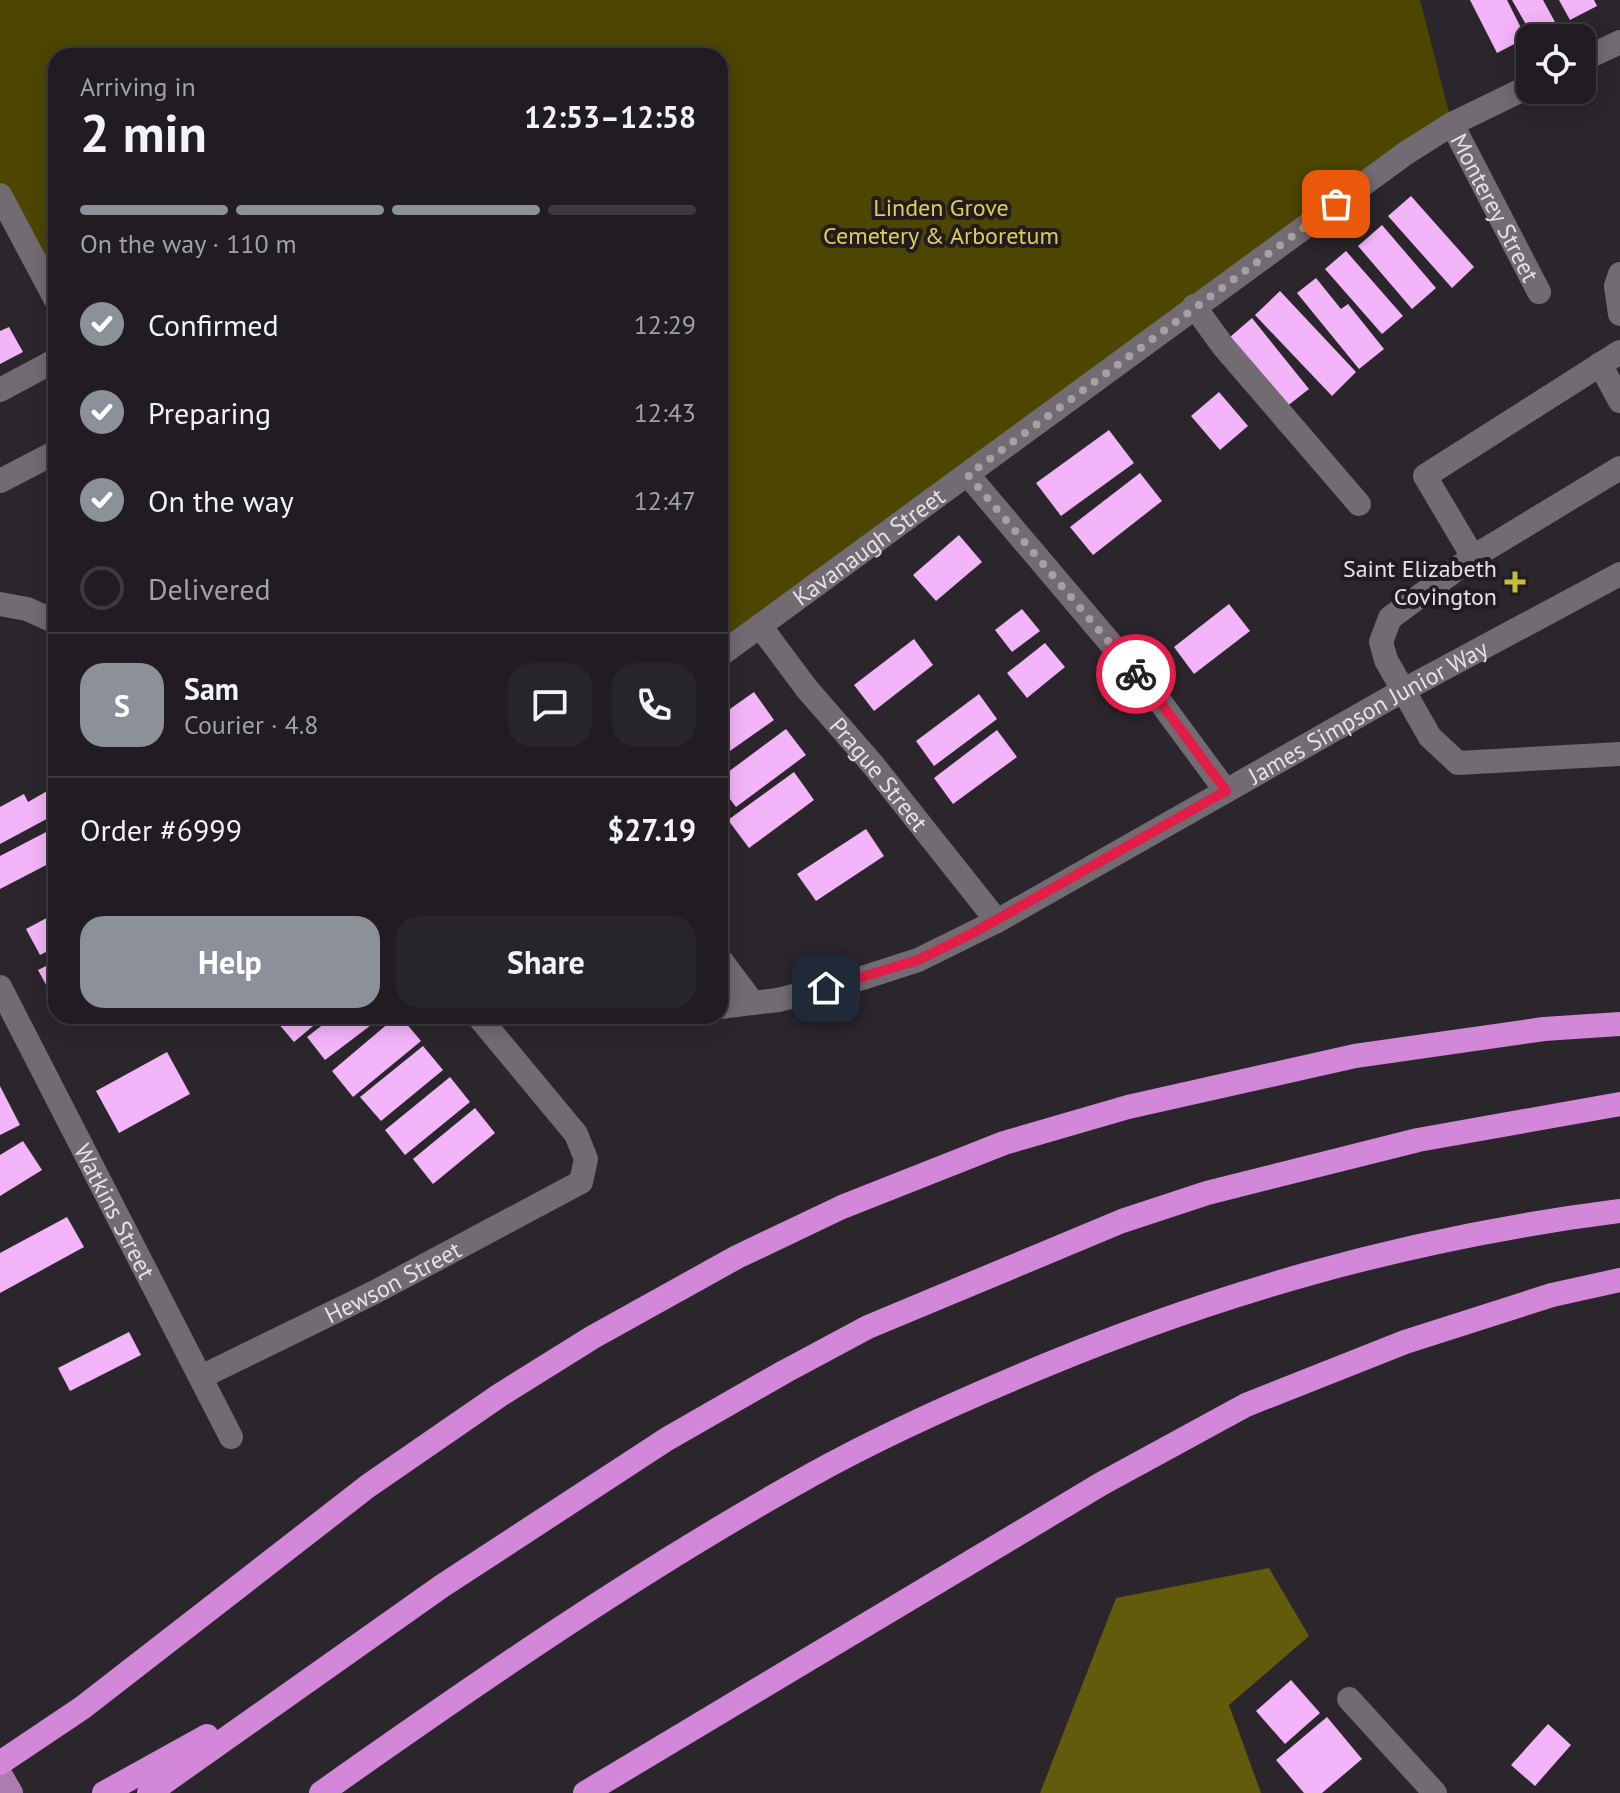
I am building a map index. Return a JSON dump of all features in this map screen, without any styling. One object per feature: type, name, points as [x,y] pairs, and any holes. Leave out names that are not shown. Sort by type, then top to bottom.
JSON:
[{"type":"highway","points":[[0,1763],[82,1708],[368,1486],[500,1395],[593,1337],[724,1265],[842,1207],[1004,1143],[1128,1107],[1355,1056],[1544,1029],[1620,1024]]},
{"type":"highway","points":[[149,1793],[442,1586],[667,1439],[868,1327],[1122,1221],[1207,1193],[1418,1140],[1620,1104]]},
{"type":"highway","points":[[321,1793],[494,1671],[706,1535],[926,1416],[1101,1341],[1227,1297],[1338,1264],[1525,1223],[1620,1211]]},
{"type":"highway","points":[[585,1793],[1101,1484],[1246,1405],[1405,1342],[1552,1295],[1620,1280]]},
{"type":"highway","points":[[114,1787],[290,1692]]},
{"type":"main road","points":[[0,1774],[11,1793]]},
{"type":"street","points":[[1596,53],[1620,42]]},
{"type":"street","name":"Kavanaugh Street","points":[[728,649],[1406,153],[1452,124],[1516,93]]},
{"type":"street","name":"Monterey Street","points":[[1452,124],[1539,292]]},
{"type":"street","points":[[0,195],[48,285]]},
{"type":"street","points":[[1620,274],[1616,286],[1620,314]]},
{"type":"street","points":[[1194,306],[1223,346],[1359,504]]},
{"type":"street","points":[[1473,557],[1425,476],[1610,358],[1620,401]]},
{"type":"street","points":[[0,390],[48,364]]},
{"type":"street","points":[[0,481],[48,456]]},
{"type":"street","points":[[1620,468],[1473,557],[1390,618],[1381,642],[1386,660],[1430,737],[1458,763],[1620,754]]},
{"type":"street","points":[[968,475],[1161,703],[1226,791]]},
{"type":"street","name":"James Simpson Junior Way","points":[[728,1006],[778,1000],[850,982],[918,960],[997,921],[1402,691],[1620,574]]},
{"type":"street","points":[[0,604],[27,609],[48,618]]},
{"type":"street","name":"Prague Street","points":[[760,626],[807,689],[874,766],[997,921]]},
{"type":"street","points":[[728,970],[753,1003]]},
{"type":"street","name":"Watkins Street","points":[[0,987],[231,1437]]},
{"type":"street","name":"Hewson Street","points":[[201,1377],[375,1292],[581,1182],[586,1159],[576,1134],[485,1024]]},
{"type":"street","points":[[1349,1699],[1435,1793]]},
{"type":"green space","name":"Linden Grove Cemetery & Arboretum","points":[[0,0],[1420,0],[1452,124],[728,649],[728,48],[48,48],[48,285],[0,195]]},
{"type":"shaded area","points":[[1269,1568],[1309,1636],[1229,1705],[1261,1793],[1040,1793],[1116,1598]]},
{"type":"building","points":[[1470,0],[1507,0],[1519,24],[1516,24],[1516,43],[1497,53]]},
{"type":"building","points":[[1512,0],[1543,0],[1555,22],[1526,24]]},
{"type":"building","points":[[1559,0],[1594,0],[1597,6],[1570,20]]},
{"type":"building","points":[[1411,196],[1474,267],[1452,288],[1388,216]]},
{"type":"building","points":[[1382,225],[1436,288],[1412,309],[1358,246]]},
{"type":"building","points":[[1346,251],[1403,316],[1382,334],[1325,269]]},
{"type":"building","points":[[1316,278],[1341,309],[1348,304],[1384,349],[1359,369],[1297,293]]},
{"type":"building","points":[[1280,291],[1356,372],[1332,396],[1255,315]]},
{"type":"building","points":[[1252,318],[1309,389],[1286,407],[1230,337]]},
{"type":"building","points":[[9,327],[23,352],[0,364],[0,331]]},
{"type":"building","points":[[1219,392],[1248,426],[1220,450],[1191,416]]},
{"type":"building","points":[[1109,430],[1134,463],[1061,516],[1036,483]]},
{"type":"building","points":[[1140,473],[1162,501],[1093,555],[1070,527]]},
{"type":"building","points":[[959,535],[982,562],[936,601],[913,575]]},
{"type":"building","points":[[1229,604],[1250,631],[1194,674],[1174,647]]},
{"type":"building","points":[[1022,609],[1040,631],[1012,652],[995,630]]},
{"type":"building","points":[[914,639],[933,665],[874,711],[854,685]]},
{"type":"building","points":[[1045,643],[1065,667],[1027,698],[1007,673]]},
{"type":"building","points":[[754,692],[774,720],[728,752],[728,710]]},
{"type":"building","points":[[979,694],[997,719],[934,766],[916,741]]},
{"type":"building","points":[[786,729],[806,755],[736,807],[728,796],[728,772]]},
{"type":"building","points":[[997,730],[1017,757],[953,804],[934,778]]},
{"type":"building","points":[[794,772],[814,800],[749,848],[728,820]]},
{"type":"building","points":[[48,791],[48,818],[0,844],[0,807],[24,794],[28,802]]},
{"type":"building","points":[[866,829],[884,856],[816,901],[797,874]]},
{"type":"building","points":[[48,831],[48,864],[0,889],[0,856]]},
{"type":"building","points":[[48,917],[48,951],[40,955],[26,929]]},
{"type":"building","points":[[48,965],[48,988],[38,970]]},
{"type":"building","points":[[279,1024],[315,1024],[294,1042]]},
{"type":"building","points":[[324,1024],[372,1024],[325,1060],[307,1037]]},
{"type":"building","points":[[388,1024],[407,1024],[421,1041],[353,1097],[332,1071]]},
{"type":"building","points":[[423,1046],[443,1070],[381,1121],[360,1097]]},
{"type":"building","points":[[167,1052],[190,1094],[119,1133],[96,1091]]},
{"type":"building","points":[[450,1077],[470,1102],[405,1155],[385,1130]]},
{"type":"building","points":[[0,1086],[20,1125],[0,1135]]},
{"type":"building","points":[[475,1108],[495,1133],[433,1184],[413,1159]]},
{"type":"building","points":[[23,1141],[42,1170],[0,1196],[0,1155]]},
{"type":"building","points":[[67,1217],[84,1247],[0,1293],[0,1253]]},
{"type":"building","points":[[129,1332],[141,1355],[70,1391],[58,1368]]},
{"type":"building","points":[[1291,1680],[1320,1713],[1285,1744],[1256,1711]]},
{"type":"building","points":[[1327,1717],[1362,1759],[1322,1793],[1304,1793],[1276,1760]]},
{"type":"building","points":[[1548,1724],[1571,1745],[1535,1786],[1511,1765]]},
{"type":"way so far","points":[[1136,674],[968,475],[1336,204]]},
{"type":"place","name":"Saint Elizabeth Covington","points":[[1515,582]]},
{"type":"route","points":[[826,988],[918,960],[971,934],[1226,791],[1136,674]]}]
